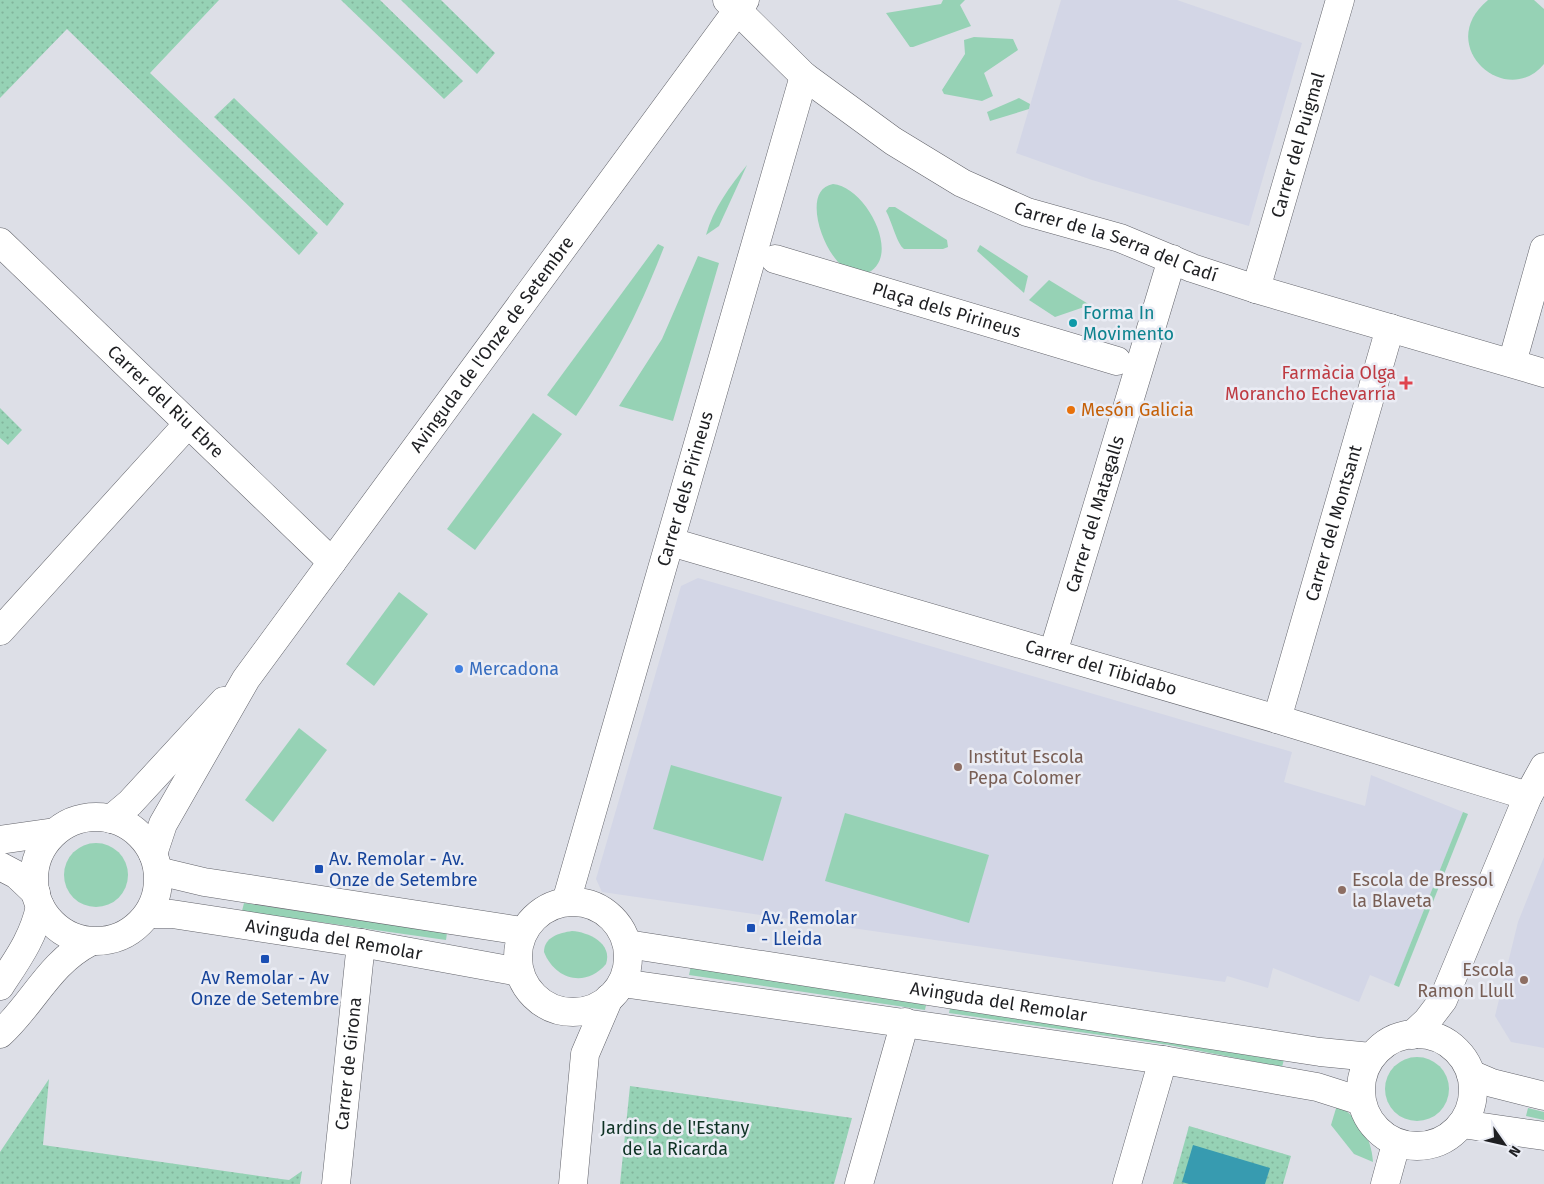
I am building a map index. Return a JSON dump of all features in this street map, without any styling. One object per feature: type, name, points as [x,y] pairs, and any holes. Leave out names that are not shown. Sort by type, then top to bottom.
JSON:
[{"type":"street","name":"Carrer del Puigmal","points":[[1256,289],[1340,0]]},
{"type":"street","name":"Carrer de la Serra del Cadí","points":[[740,3],[804,76],[893,141],[962,183],[1026,212],[1120,238],[1256,289],[1544,373]]},
{"type":"street","name":"Avinguda de l'Onze de Setembre","points":[[156,863],[163,824],[246,679],[740,3]]},
{"type":"street","name":"Carrer dels Pirineus","points":[[566,902],[804,76]]},
{"type":"street","name":"Carrer del Riu Ebre","points":[[0,242],[187,425],[332,562]]},
{"type":"street","points":[[1512,364],[1544,249]]},
{"type":"street","name":"Plaça dels Pirineus","points":[[775,259],[1117,361]]},
{"type":"street","name":"Carrer del Matagalls","points":[[1053,653],[1172,259]]},
{"type":"street","name":"Carrer del Montsant","points":[[1277,719],[1390,328]]},
{"type":"street","points":[[0,631],[187,425]]},
{"type":"street","name":"Carrer del Tibidabo","points":[[671,542],[1277,719],[1528,796]]},
{"type":"street","name":"Avinguda de l'Onze de Setembre","points":[[111,819],[130,803],[197,728],[246,679]]},
{"type":"street","points":[[1412,1035],[1427,1021],[1443,1000],[1528,796],[1544,767]]},
{"type":"street","points":[[0,986],[29,941],[37,922],[38,899],[34,877],[37,860],[44,846],[55,832],[69,823],[86,818],[111,819],[133,829],[145,841],[156,863],[156,894],[148,914],[138,926],[126,934],[111,940],[90,942],[67,955],[53,969],[0,1034]]},
{"type":"street","points":[[0,840],[55,832]]},
{"type":"street","points":[[156,863],[211,883],[522,931]]},
{"type":"street","points":[[0,866],[17,875],[38,899],[51,922],[64,933],[90,942]]},
{"type":"street","points":[[573,1184],[585,1054],[628,966],[627,944],[615,922],[601,909],[582,903],[566,902],[547,908],[522,931],[517,950],[519,972],[526,989],[538,1000],[553,1009],[579,1014],[597,1008],[616,990]]},
{"type":"street","name":"Avinguda del Remolar","points":[[148,914],[172,914],[361,943],[519,972]]},
{"type":"street","name":"Carrer de Girona","points":[[336,1184],[361,943]]},
{"type":"street","name":"Avinguda del Remolar","points":[[627,944],[1320,1052],[1371,1057]]},
{"type":"street","points":[[582,1089],[587,1063],[596,1043],[609,1024],[621,1011],[640,996],[657,988]]},
{"type":"street","name":"Avinguda del Remolar","points":[[616,990],[657,988],[1163,1060],[1317,1087],[1361,1101]]},
{"type":"street","points":[[1443,1000],[1446,1042]]},
{"type":"street","points":[[570,1013],[585,1054]]},
{"type":"street","points":[[859,1184],[905,1022]]},
{"type":"street","points":[[1424,1034],[1446,1042],[1462,1055],[1471,1074],[1473,1093],[1471,1107],[1462,1124],[1441,1142],[1419,1147],[1396,1144],[1382,1136],[1368,1121],[1361,1101],[1362,1073],[1371,1057],[1387,1042],[1412,1035],[1424,1034]]},
{"type":"street","points":[[1127,1184],[1163,1060]]},
{"type":"street","points":[[1471,1074],[1492,1083],[1544,1096]]},
{"type":"street","points":[[1462,1124],[1544,1136]]},
{"type":"street","points":[[1385,1184],[1396,1144]]},
{"type":"shaded area","points":[[1061,0],[1177,0],[1302,43],[1249,226],[1092,180],[1016,153]]},
{"type":"shaded area","name":"Institut Escola Pepa Colomer","points":[[698,578],[1292,752],[1284,782],[1365,806],[1371,775],[1463,812],[1394,985],[1370,975],[1359,1002],[1273,968],[1268,988],[1227,976],[1225,982],[602,892],[596,879],[681,586]]},
{"type":"shaded area","name":"Escola Ramon Llull","points":[[1544,857],[1544,1048],[1511,1042],[1495,1016],[1518,922]]},
{"type":"green space","points":[[0,0],[219,0],[150,73],[318,233],[299,255],[67,29],[0,98]]},
{"type":"green space","points":[[341,0],[380,0],[463,81],[444,99]]},
{"type":"green space","points":[[401,0],[441,0],[495,53],[477,74]]},
{"type":"green space","points":[[943,0],[965,0],[960,5],[971,26],[913,47],[910,47],[886,13],[941,4]]},
{"type":"green space","points":[[1488,0],[1534,0],[1544,9],[1544,64],[1528,76],[1511,80],[1495,76],[1481,66],[1472,52],[1468,35],[1473,18]]},
{"type":"green space","points":[[974,37],[1013,39],[1018,50],[984,73],[993,96],[982,101],[944,94],[942,90],[965,54],[964,40]]},
{"type":"green space","points":[[234,98],[344,204],[327,226],[214,117]]},
{"type":"green space","points":[[1019,98],[1030,104],[1029,109],[990,121],[987,112]]},
{"type":"green space","points":[[747,165],[719,226],[706,235],[718,207]]},
{"type":"green space","points":[[833,184],[846,188],[858,197],[876,225],[881,240],[881,254],[876,266],[865,274],[843,266],[836,259],[829,249],[818,223],[818,198],[823,189]]},
{"type":"green space","points":[[889,207],[895,207],[947,240],[948,247],[943,249],[904,249],[899,242],[886,211]]},
{"type":"green space","points":[[658,244],[664,247],[635,314],[603,375],[576,416],[547,395]]},
{"type":"green space","points":[[980,245],[1028,276],[1024,293],[977,251]]},
{"type":"green space","points":[[698,256],[719,263],[673,421],[619,406],[662,339]]},
{"type":"green space","points":[[1049,280],[1090,305],[1055,317],[1029,300]]},
{"type":"green space","points":[[0,408],[22,430],[8,445],[0,438]]},
{"type":"green space","points":[[533,413],[562,434],[475,550],[447,529]]},
{"type":"green space","points":[[399,592],[428,614],[374,686],[346,664]]},
{"type":"green space","points":[[299,728],[327,750],[273,822],[245,800]]},
{"type":"green space","points":[[671,765],[782,797],[763,861],[653,829]]},
{"type":"green space","points":[[1463,812],[1468,814],[1399,987],[1394,985]]},
{"type":"green space","points":[[845,813],[989,855],[969,923],[825,881]]},
{"type":"green space","points":[[90,843],[102,843],[119,852],[126,863],[128,875],[126,887],[119,898],[102,907],[90,907],[78,902],[69,893],[64,881],[64,869],[69,857],[78,848]]},
{"type":"green space","points":[[244,903],[447,933],[446,940],[242,911]]},
{"type":"green space","points":[[572,931],[592,936],[603,945],[606,950],[606,964],[598,972],[589,976],[572,978],[563,974],[549,962],[544,952],[549,939]]},
{"type":"green space","points":[[691,966],[927,1000],[925,1010],[689,975]]},
{"type":"green space","points":[[951,1003],[1285,1056],[1282,1067],[1169,1045],[949,1013]]},
{"type":"green space","points":[[1417,1057],[1435,1063],[1443,1071],[1449,1089],[1443,1107],[1435,1115],[1417,1121],[1399,1115],[1391,1107],[1385,1089],[1391,1071],[1399,1063]]},
{"type":"green space","points":[[49,1079],[43,1145],[289,1180],[302,1171],[300,1184],[0,1184],[0,1152]]},
{"type":"green space","name":"Jardins de l'Estany de la Ricarda","points":[[630,1086],[852,1118],[834,1184],[620,1184]]},
{"type":"green space","points":[[1337,1105],[1358,1122],[1367,1136],[1373,1162],[1354,1154],[1331,1125]]},
{"type":"green space","points":[[1528,1108],[1544,1112],[1544,1120],[1526,1116]]},
{"type":"green space","points":[[1189,1126],[1291,1156],[1283,1184],[1173,1184]]},
{"type":"water","points":[[1193,1145],[1270,1168],[1265,1184],[1189,1184],[1182,1182]]},
{"type":"place","name":"Forma In Movimento","points":[[1073,323]]},
{"type":"place","name":"Farmàcia Olga Morancho Echevarría","points":[[1406,383]]},
{"type":"place","name":"Mesón Galicia","points":[[1071,410]]},
{"type":"place","name":"Mercadona","points":[[459,669]]},
{"type":"place","name":"Institut Escola Pepa Colomer","points":[[958,767]]},
{"type":"place","name":"Av. Remolar - Av. Onze de Setembre","points":[[319,869]]},
{"type":"place","name":"Escola de Bressol la Blaveta","points":[[1342,890]]},
{"type":"place","name":"Av. Remolar - Lleida","points":[[751,928]]},
{"type":"place","name":"Av Remolar - Av Onze de Setembre","points":[[265,959]]},
{"type":"place","name":"Escola Ramon Llull","points":[[1524,980]]}]
